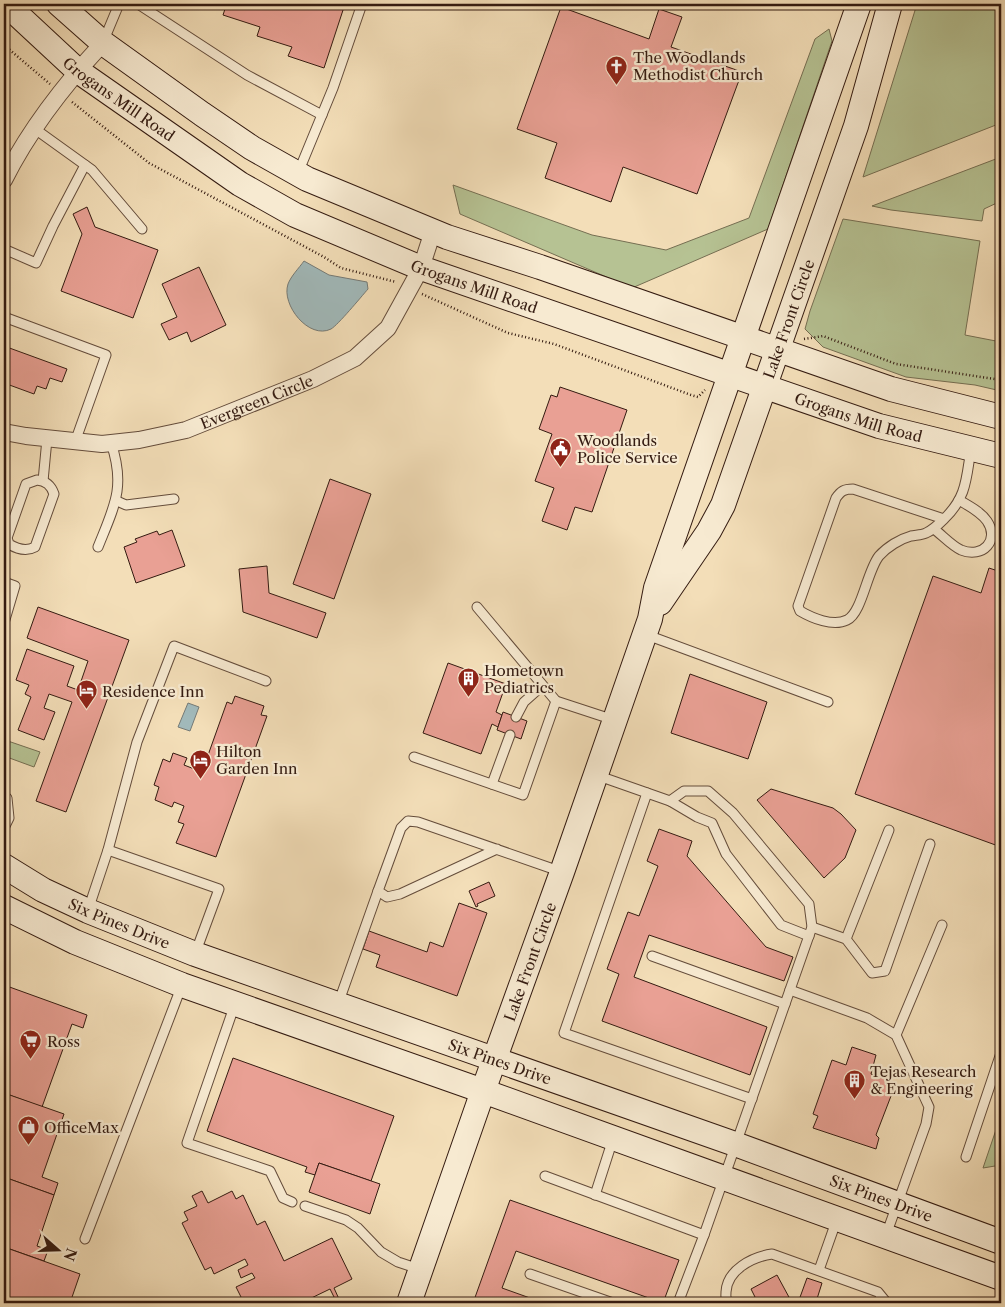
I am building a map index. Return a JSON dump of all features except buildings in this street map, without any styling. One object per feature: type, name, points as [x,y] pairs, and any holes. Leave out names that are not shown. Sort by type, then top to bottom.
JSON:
[{"type":"street","name":"Grogans Mill Road","points":[[6,4],[78,71],[240,184],[295,215],[421,268],[879,426],[1001,456]]},
{"type":"street","points":[[59,4],[103,43],[238,138],[298,173],[370,206],[433,231],[891,389],[992,415],[972,449]]},
{"type":"street","name":"Lake Front Circle","points":[[409,1303],[482,1091],[562,872],[647,626],[656,588],[859,4]]},
{"type":"street","name":"Lake Front Circle","points":[[647,626],[717,518],[856,126],[890,4]]},
{"type":"street","points":[[5,173],[54,100],[103,43]]},
{"type":"street","name":"Evergreen Circle","points":[[4,432],[47,439],[102,444],[139,440],[186,430],[313,379],[355,358],[388,328],[421,268],[433,231]]},
{"type":"street","name":"Six Pines Drive","points":[[4,866],[43,890],[88,911],[195,954],[735,1144],[1001,1242]]},
{"type":"street","points":[[4,907],[75,942],[182,985],[1001,1278]]},
{"type":"street","points":[[182,985],[195,954]]},
{"type":"lane","points":[[103,43],[119,4]]},
{"type":"lane","points":[[138,4],[247,75],[322,115]]},
{"type":"lane","points":[[298,173],[333,88],[362,4]]},
{"type":"lane","points":[[35,129],[92,170],[142,229]]},
{"type":"lane","points":[[4,249],[36,263],[85,165]]},
{"type":"lane","points":[[4,317],[106,355],[75,442]]},
{"type":"lane","points":[[43,481],[47,439]]},
{"type":"lane","points":[[98,547],[117,501],[117,460],[111,443]]},
{"type":"lane","points":[[944,519],[853,489],[845,489],[836,498],[798,606],[800,611],[831,623],[846,620],[855,614],[870,572],[880,556],[901,540],[934,529],[944,519],[954,509],[962,496],[972,449]]},
{"type":"lane","points":[[36,480],[43,481],[51,486],[54,494],[35,547],[30,550],[9,544],[7,538],[26,484],[36,480]]},
{"type":"lane","points":[[117,501],[126,505],[174,499]]},
{"type":"lane","points":[[934,529],[960,550],[973,554],[983,550],[990,542],[991,532],[989,523],[982,515],[959,500]]},
{"type":"lane","points":[[4,582],[15,586],[4,624]]},
{"type":"lane","points":[[477,607],[556,701],[614,720]]},
{"type":"lane","points":[[647,626],[828,702]]},
{"type":"lane","points":[[88,911],[108,850],[137,742],[174,646],[266,681]]},
{"type":"lane","points":[[516,717],[524,702],[542,686]]},
{"type":"lane","points":[[414,757],[523,795],[556,701]]},
{"type":"lane","points":[[492,784],[510,735]]},
{"type":"lane","points":[[595,775],[670,800],[712,823],[726,854],[781,925],[846,939],[872,973],[885,971],[930,844]]},
{"type":"lane","points":[[670,800],[684,791],[708,790],[733,813],[809,904],[811,931],[704,1235],[678,1303]]},
{"type":"lane","points":[[647,793],[564,1033],[752,1098]]},
{"type":"lane","points":[[4,796],[7,798],[9,818],[4,828]]},
{"type":"lane","points":[[338,1005],[401,828],[408,821],[418,822],[562,872]]},
{"type":"lane","points":[[846,939],[889,830]]},
{"type":"lane","points":[[378,891],[387,897],[400,894],[497,849]]},
{"type":"lane","points":[[108,850],[219,889],[195,954]]},
{"type":"lane","points":[[896,1035],[942,925]]},
{"type":"lane","points":[[652,956],[785,1004]]},
{"type":"lane","points":[[85,1239],[182,985]]},
{"type":"lane","points":[[790,990],[867,1018],[896,1035],[928,1107],[926,1124],[885,1236]]},
{"type":"lane","points":[[235,1004],[187,1143],[270,1171],[284,1198],[292,1202]]},
{"type":"lane","points":[[966,1157],[1001,1054]]},
{"type":"lane","points":[[595,1195],[613,1139]]},
{"type":"lane","points":[[545,1176],[704,1235]]},
{"type":"lane","points":[[305,1206],[346,1220],[358,1228],[381,1252],[398,1262],[421,1270]]},
{"type":"lane","points":[[819,1270],[837,1219]]},
{"type":"lane","points":[[728,1303],[726,1299],[726,1283],[733,1272],[761,1255],[772,1254],[878,1292],[887,1303]]},
{"type":"lane","points":[[530,1274],[613,1303]]},
{"type":"green space","points":[[917,4],[1001,4],[1001,123],[863,177]]},
{"type":"green space","points":[[829,29],[832,41],[768,229],[632,288],[460,214],[453,185],[592,235],[666,250],[749,218],[815,39]]},
{"type":"green space","points":[[1001,157],[1001,201],[984,209],[982,221],[872,206]]},
{"type":"green space","points":[[843,219],[980,241],[965,335],[1001,342],[1001,391],[975,385],[906,377],[823,347],[805,329]]},
{"type":"green space","points":[[5,740],[40,752],[34,767],[4,756]]},
{"type":"green space","points":[[1001,1115],[1001,1140],[999,1142],[1001,1145],[1001,1165],[983,1168]]},
{"type":"water","points":[[304,261],[329,275],[367,282],[368,289],[331,329],[323,331],[314,330],[306,325],[293,310],[289,301],[288,284]]},
{"type":"water","points":[[188,703],[199,707],[190,731],[178,727]]},
{"type":"place","name":"The Woodlands Methodist Church","points":[[617,85]]},
{"type":"place","name":"Woodlands Police Service","points":[[561,468]]},
{"type":"place","name":"Hometown Pediatrics","points":[[468,698]]},
{"type":"place","name":"Residence Inn","points":[[86,710]]},
{"type":"place","name":"Hilton Garden Inn","points":[[200,779]]},
{"type":"place","name":"Ross","points":[[31,1060]]},
{"type":"place","name":"Tejas Research & Engineering","points":[[854,1099]]},
{"type":"place","name":"OfficeMax","points":[[28,1146]]}]
